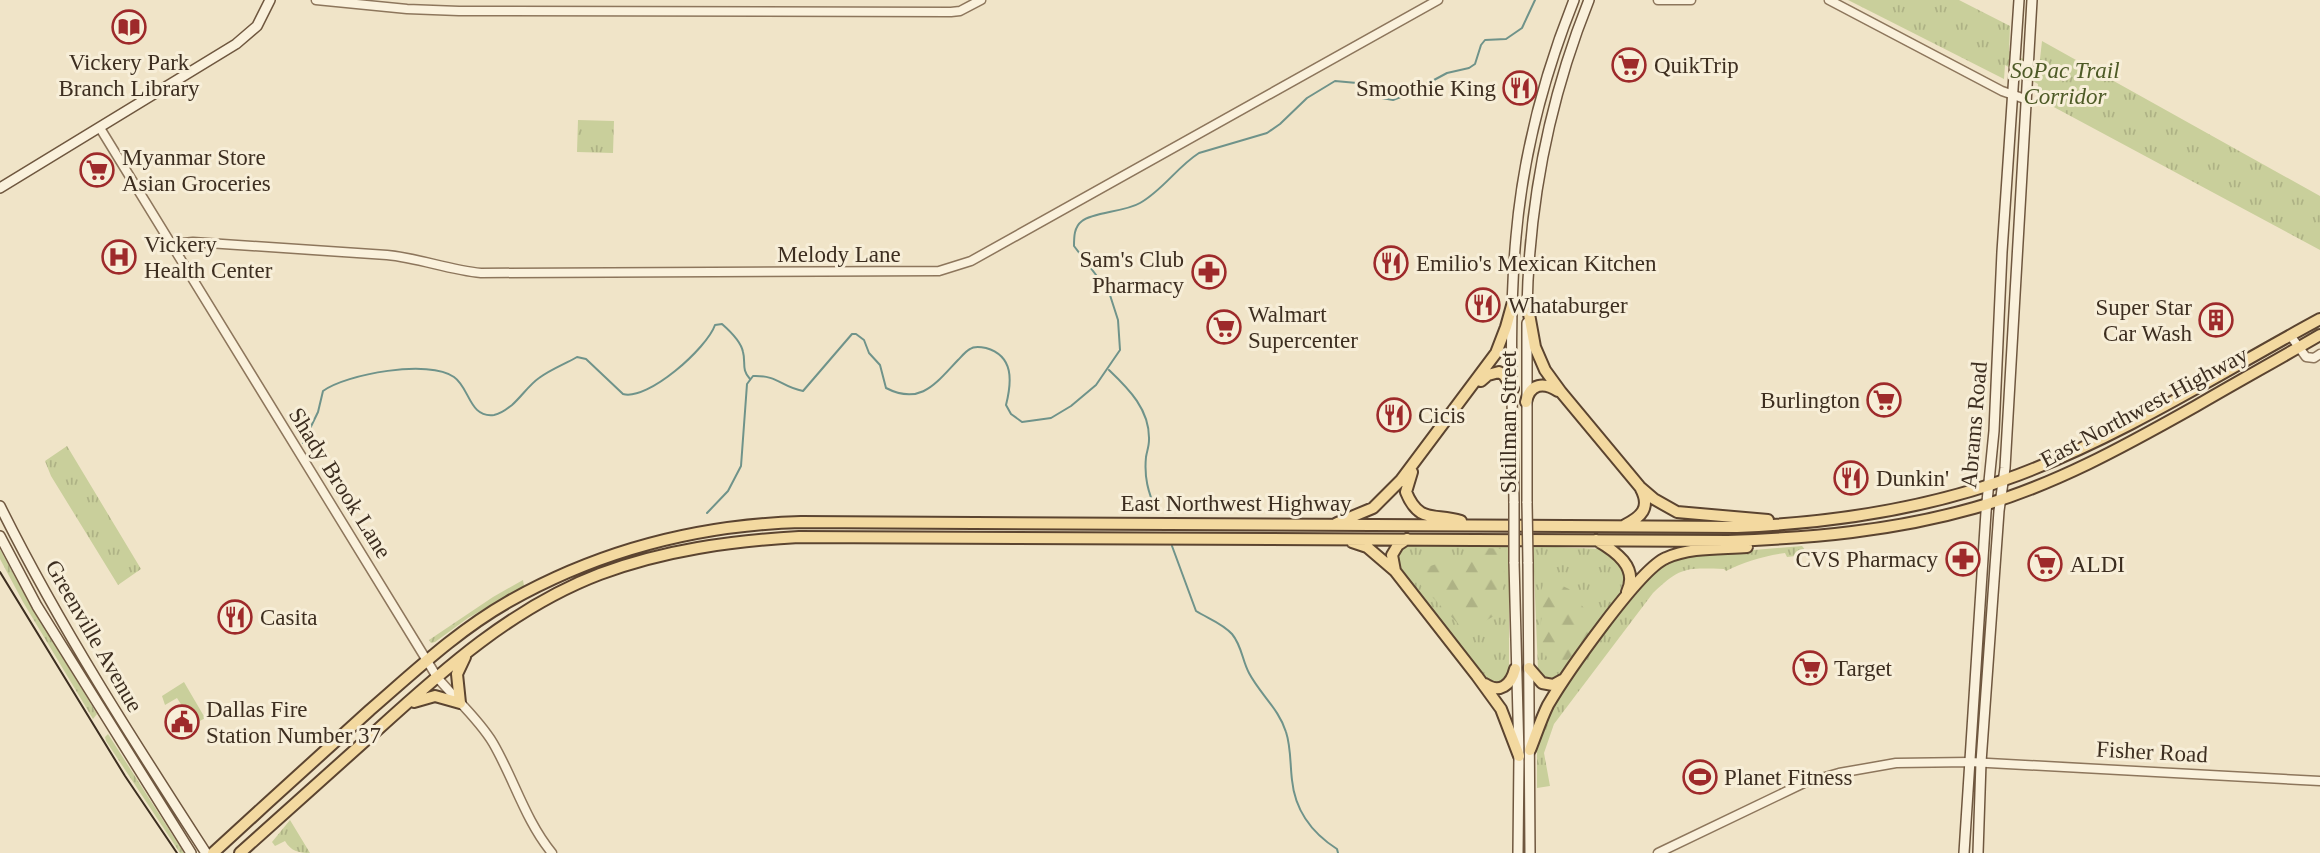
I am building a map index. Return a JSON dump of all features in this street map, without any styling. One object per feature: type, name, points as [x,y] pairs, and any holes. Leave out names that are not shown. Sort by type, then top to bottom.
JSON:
[{"type":"main road","points":[[0,188],[242,40],[257,26],[270,0]]},
{"type":"main road","name":"Skillman Street","points":[[1518,853],[1513,302],[1520,205],[1537,115],[1574,0]]},
{"type":"main road","name":"Skillman Street","points":[[1530,853],[1526,402],[1530,234],[1539,168],[1550,118],[1566,62],[1589,0]]},
{"type":"main road","name":"Abrams Road","points":[[1964,853],[1998,359],[2018,0]]},
{"type":"main road","name":"Abrams Road","points":[[1978,853],[2032,0]]},
{"type":"main road","points":[[1537,115],[1550,118]]},
{"type":"main road","points":[[2002,252],[2016,253]]},
{"type":"main road","points":[[1331,525],[1373,508],[1401,480],[1496,353],[1513,302]]},
{"type":"main road","points":[[1527,303],[1536,352],[1561,392],[1640,487],[1654,499],[1677,512],[1763,519],[1788,524]]},
{"type":"main road","name":"East Northwest Highway","points":[[213,853],[427,660],[485,617],[532,589],[622,551],[679,536],[782,523],[1737,527],[1874,514],[2003,480],[2074,451],[2184,396],[2320,319]]},
{"type":"main road","name":"East Northwest Highway","points":[[240,853],[437,677],[507,622],[599,574],[669,554],[753,540],[812,537],[1728,541],[1812,537],[1902,525],[2000,500],[2091,462],[2191,409],[2320,335]]},
{"type":"main road","points":[[1998,359],[2010,360]]},
{"type":"main road","points":[[1477,526],[1454,519],[1424,516],[1415,509],[1406,492],[1410,475],[1488,375],[1501,373],[1513,389]]},
{"type":"main road","points":[[1526,402],[1530,391],[1539,385],[1550,386],[1561,392]]},
{"type":"main road","points":[[2184,396],[2191,409]]},
{"type":"main road","points":[[1622,527],[1639,518],[1645,508],[1645,497],[1640,487]]},
{"type":"main road","name":"Greenville Avenue","points":[[0,506],[71,636],[132,739],[203,849]]},
{"type":"main road","points":[[1811,522],[1812,537]]},
{"type":"main road","points":[[812,537],[829,531],[862,530],[869,523]]},
{"type":"main road","points":[[1195,538],[1203,533],[1228,533],[1233,531],[1234,524]]},
{"type":"main road","name":"Greenville Avenue","points":[[0,536],[37,606],[191,853]]},
{"type":"main road","points":[[1395,571],[1392,555],[1398,545],[1408,538]]},
{"type":"main road","points":[[1346,539],[1367,547],[1395,571],[1501,709],[1518,756]]},
{"type":"main road","points":[[1594,539],[1613,550],[1628,568],[1630,586],[1619,606]]},
{"type":"main road","points":[[1530,750],[1547,707],[1564,678],[1654,564],[1667,557],[1692,552],[1763,545],[1780,539]]},
{"type":"main road","points":[[7,550],[19,544]]},
{"type":"main road","points":[[532,589],[539,603]]},
{"type":"main road","points":[[37,606],[43,606],[58,630],[71,636]]},
{"type":"main road","points":[[396,713],[424,697],[444,697],[460,703],[457,674],[468,652]]},
{"type":"main road","points":[[1529,668],[1546,685],[1553,685],[1564,678]]},
{"type":"main road","points":[[1477,676],[1487,686],[1499,689],[1510,683],[1515,669]]},
{"type":"main road","points":[[1518,797],[1530,795]]},
{"type":"street","points":[[316,0],[436,10],[870,13],[960,11],[981,0]]},
{"type":"street","name":"Melody Lane","points":[[172,244],[192,242],[407,257],[454,270],[481,273],[939,271],[971,261],[1438,0]]},
{"type":"street","points":[[1658,0],[1691,0]]},
{"type":"street","points":[[1829,0],[2025,99]]},
{"type":"street","name":"Shady Brook Lane","points":[[100,128],[437,677],[494,745],[528,816],[552,853]]},
{"type":"street","points":[[2290,335],[2306,356],[2314,358],[2320,354]]},
{"type":"street","name":"Fisher Road","points":[[1658,853],[1777,794],[1839,773],[1896,763],[1982,762],[2320,781]]},
{"type":"green space","name":"SoPac Trail Corridor","points":[[1848,0],[1959,0],[2010,26],[2009,51],[2039,68],[2042,41],[2320,196],[2320,250],[2037,98],[2038,84],[2005,65],[2004,79]]},
{"type":"green space","points":[[578,120],[614,121],[613,153],[577,152]]},
{"type":"green space","points":[[67,446],[141,569],[118,585],[51,476],[45,461]]},
{"type":"green space","points":[[1404,545],[1509,545],[1509,672],[1503,681],[1488,682],[1396,567],[1394,554]]},
{"type":"green space","points":[[1533,546],[1601,549],[1617,561],[1624,579],[1618,598],[1561,675],[1551,680],[1543,678],[1538,671]]},
{"type":"green space","points":[[1802,546],[1806,551],[1804,555],[1787,557],[1785,553],[1769,556],[1726,571],[1685,570],[1653,593],[1554,724],[1544,753],[1550,786],[1537,788],[1537,747],[1545,721],[1567,679],[1653,569],[1683,556]]},
{"type":"green space","points":[[1485,548],[1506,549],[1501,612],[1466,632],[1409,573]]},
{"type":"green space","points":[[0,549],[28,601],[97,714],[93,719],[23,602],[0,559]]},
{"type":"green space","points":[[1546,578],[1569,589],[1594,621],[1578,648],[1555,671],[1552,670],[1539,638],[1542,614],[1540,593]]},
{"type":"green space","points":[[523,580],[524,586],[521,588],[468,618],[435,642],[431,643],[429,640],[493,597]]},
{"type":"green space","points":[[184,682],[205,718],[183,731],[181,728],[175,731],[185,724],[184,721],[189,717],[177,698],[165,705],[162,696]]},
{"type":"green space","points":[[108,734],[184,853],[180,853],[106,741]]},
{"type":"green space","points":[[290,820],[310,853],[295,851],[285,841],[275,846],[272,842]]},
{"type":"waterway","points":[[707,513],[728,491],[741,466],[747,384],[753,376],[768,377],[803,391],[852,334],[864,340],[869,353],[880,365],[886,388],[898,393],[918,393],[927,389],[967,351],[980,347],[995,352],[1006,363],[1010,379],[1006,405],[1011,414],[1022,422],[1051,418],[1071,406],[1096,385],[1120,350],[1118,320],[1109,292],[1074,246],[1074,236],[1079,223],[1087,218],[1140,203],[1199,153],[1267,133],[1307,98],[1335,81],[1368,84],[1382,98],[1393,100],[1447,73],[1469,68],[1475,64],[1485,40],[1506,39],[1522,28],[1535,0]]},
{"type":"waterway","points":[[303,443],[318,412],[323,391],[350,379],[388,371],[426,369],[442,372],[459,382],[479,412],[494,415],[512,405],[539,378],[577,357],[586,359],[623,394],[634,394],[647,389],[689,359],[710,335],[715,325],[722,324],[740,344],[744,366],[750,379]]},
{"type":"waterway","points":[[1109,370],[1131,393],[1146,419],[1149,440],[1146,478],[1156,510]]},
{"type":"waterway","points":[[1172,546],[1196,611],[1232,634],[1249,673],[1279,716],[1288,738],[1292,780],[1301,811],[1320,836],[1337,849],[1338,853]]},
{"type":"tram line","points":[[0,572],[125,776],[177,853]]},
{"type":"place","name":"Vickery Park Branch Library","points":[[129,27]]},
{"type":"place","name":"QuikTrip","points":[[1629,65]]},
{"type":"place","name":"Smoothie King","points":[[1520,88]]},
{"type":"place","name":"Myanmar Store Asian Groceries","points":[[97,170]]},
{"type":"place","name":"Vickery Health Center","points":[[119,257]]},
{"type":"place","name":"Emilio's Mexican Kitchen","points":[[1391,263]]},
{"type":"place","name":"Sam's Club Pharmacy","points":[[1209,272]]},
{"type":"place","name":"Whataburger","points":[[1483,305]]},
{"type":"place","name":"Super Star Car Wash","points":[[2216,320]]},
{"type":"place","name":"Walmart Supercenter","points":[[1224,327]]},
{"type":"place","name":"Burlington","points":[[1884,400]]},
{"type":"place","name":"Cicis","points":[[1394,415]]},
{"type":"place","name":"Dunkin'","points":[[1851,478]]},
{"type":"place","name":"CVS Pharmacy","points":[[1963,559]]},
{"type":"place","name":"ALDI","points":[[2045,564]]},
{"type":"place","name":"Casita","points":[[235,617]]},
{"type":"place","name":"Target","points":[[1810,668]]},
{"type":"place","name":"Dallas Fire Station Number 37","points":[[182,722]]},
{"type":"place","name":"Planet Fitness","points":[[1700,777]]}]
